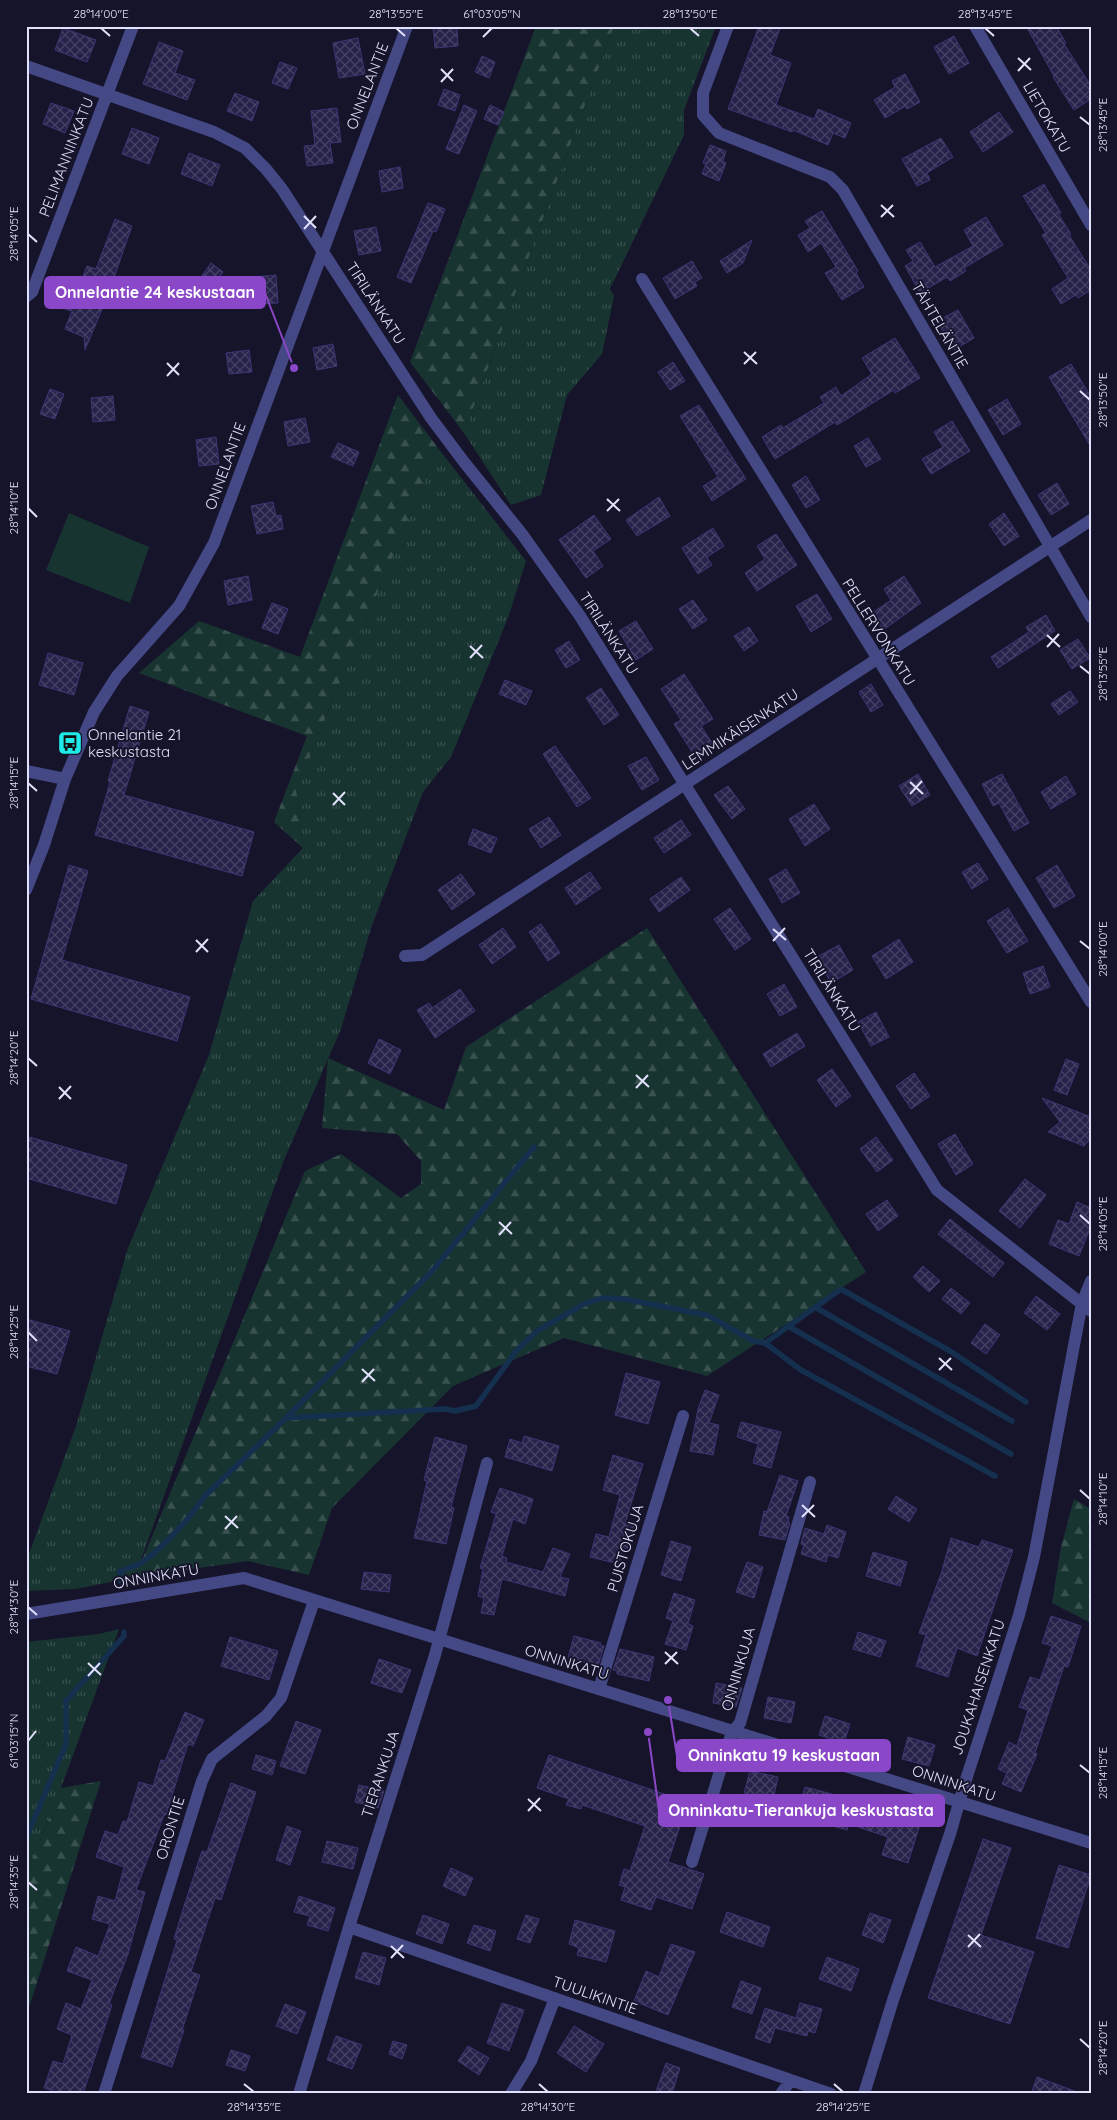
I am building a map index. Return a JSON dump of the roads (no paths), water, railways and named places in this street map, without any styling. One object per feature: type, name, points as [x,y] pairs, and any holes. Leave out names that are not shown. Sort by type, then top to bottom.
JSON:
[{"type":"street","name":"PELIMANNINKATU","points":[[26,297],[32,292],[133,26]]},
{"type":"street","name":"ONNELANTIE","points":[[26,890],[44,846],[65,779],[94,712],[117,676],[179,606],[214,543],[322,249],[407,26]]},
{"type":"street","name":"TÄHTELÄNTIE","points":[[728,26],[703,93],[702,115],[719,133],[830,177],[843,190],[1091,617]]},
{"type":"street","name":"LIETOKATU","points":[[976,26],[1091,224]]},
{"type":"street","name":"TIRILÄNKATU","points":[[26,66],[214,132],[245,148],[266,169],[282,189],[322,249],[431,418],[522,534],[580,616],[937,1190],[1086,1307]]},
{"type":"street","name":"PELLERVONKATU","points":[[642,279],[1091,1002]]},
{"type":"street","name":"LEMMIKÄISENKATU","points":[[405,956],[422,955],[1091,520]]},
{"type":"street","points":[[26,770],[65,779]]},
{"type":"street","name":"JOUKAHAISENKATU","points":[[864,2094],[893,2000],[950,1834],[959,1800],[1019,1615],[1034,1557],[1091,1281]]},
{"type":"street","name":"PUISTOKUJA","points":[[599,1689],[683,1416]]},
{"type":"street","name":"TIERANKUJA","points":[[299,2094],[348,1927],[439,1640],[487,1463]]},
{"type":"street","name":"ONNINKUJA","points":[[692,1862],[732,1732],[740,1722],[810,1482]]},
{"type":"street","name":"ONNINKATU","points":[[26,1614],[244,1578],[732,1732],[1091,1842]]},
{"type":"street","name":"ORONTIE","points":[[104,2094],[202,1781],[212,1760],[266,1716],[281,1698],[314,1601]]},
{"type":"street","name":"TUULIKINTIE","points":[[348,1927],[831,2094]]},
{"type":"street","points":[[511,2094],[530,2062],[555,1998]]},
{"type":"street","points":[[780,2094],[790,2081]]},
{"type":"waterway","points":[[121,1582],[120,1571],[139,1564],[165,1543],[204,1497],[286,1418],[433,1270],[534,1147]]},
{"type":"waterway","points":[[765,1343],[841,1289],[950,1351],[1026,1402]]},
{"type":"waterway","points":[[286,1418],[445,1409],[455,1411],[476,1406],[517,1350],[537,1331],[584,1304],[602,1298],[624,1299],[707,1315],[753,1341],[765,1343],[801,1370],[995,1476]]},
{"type":"waterway","points":[[815,1307],[1012,1421]]},
{"type":"waterway","points":[[788,1326],[1011,1454]]},
{"type":"waterway","points":[[26,1838],[66,1744],[66,1701],[124,1636],[124,1632]]},
{"type":"place","name":"Onnelantie 24 keskustaan","points":[[294,368]]},
{"type":"place","name":"Onnelantie 21 keskustasta","points":[[70,743]]},
{"type":"place","name":"Onninkatu 19 keskustaan","points":[[668,1700]]},
{"type":"place","name":"Onninkatu-Tierankuja keskustasta","points":[[648,1732]]}]
